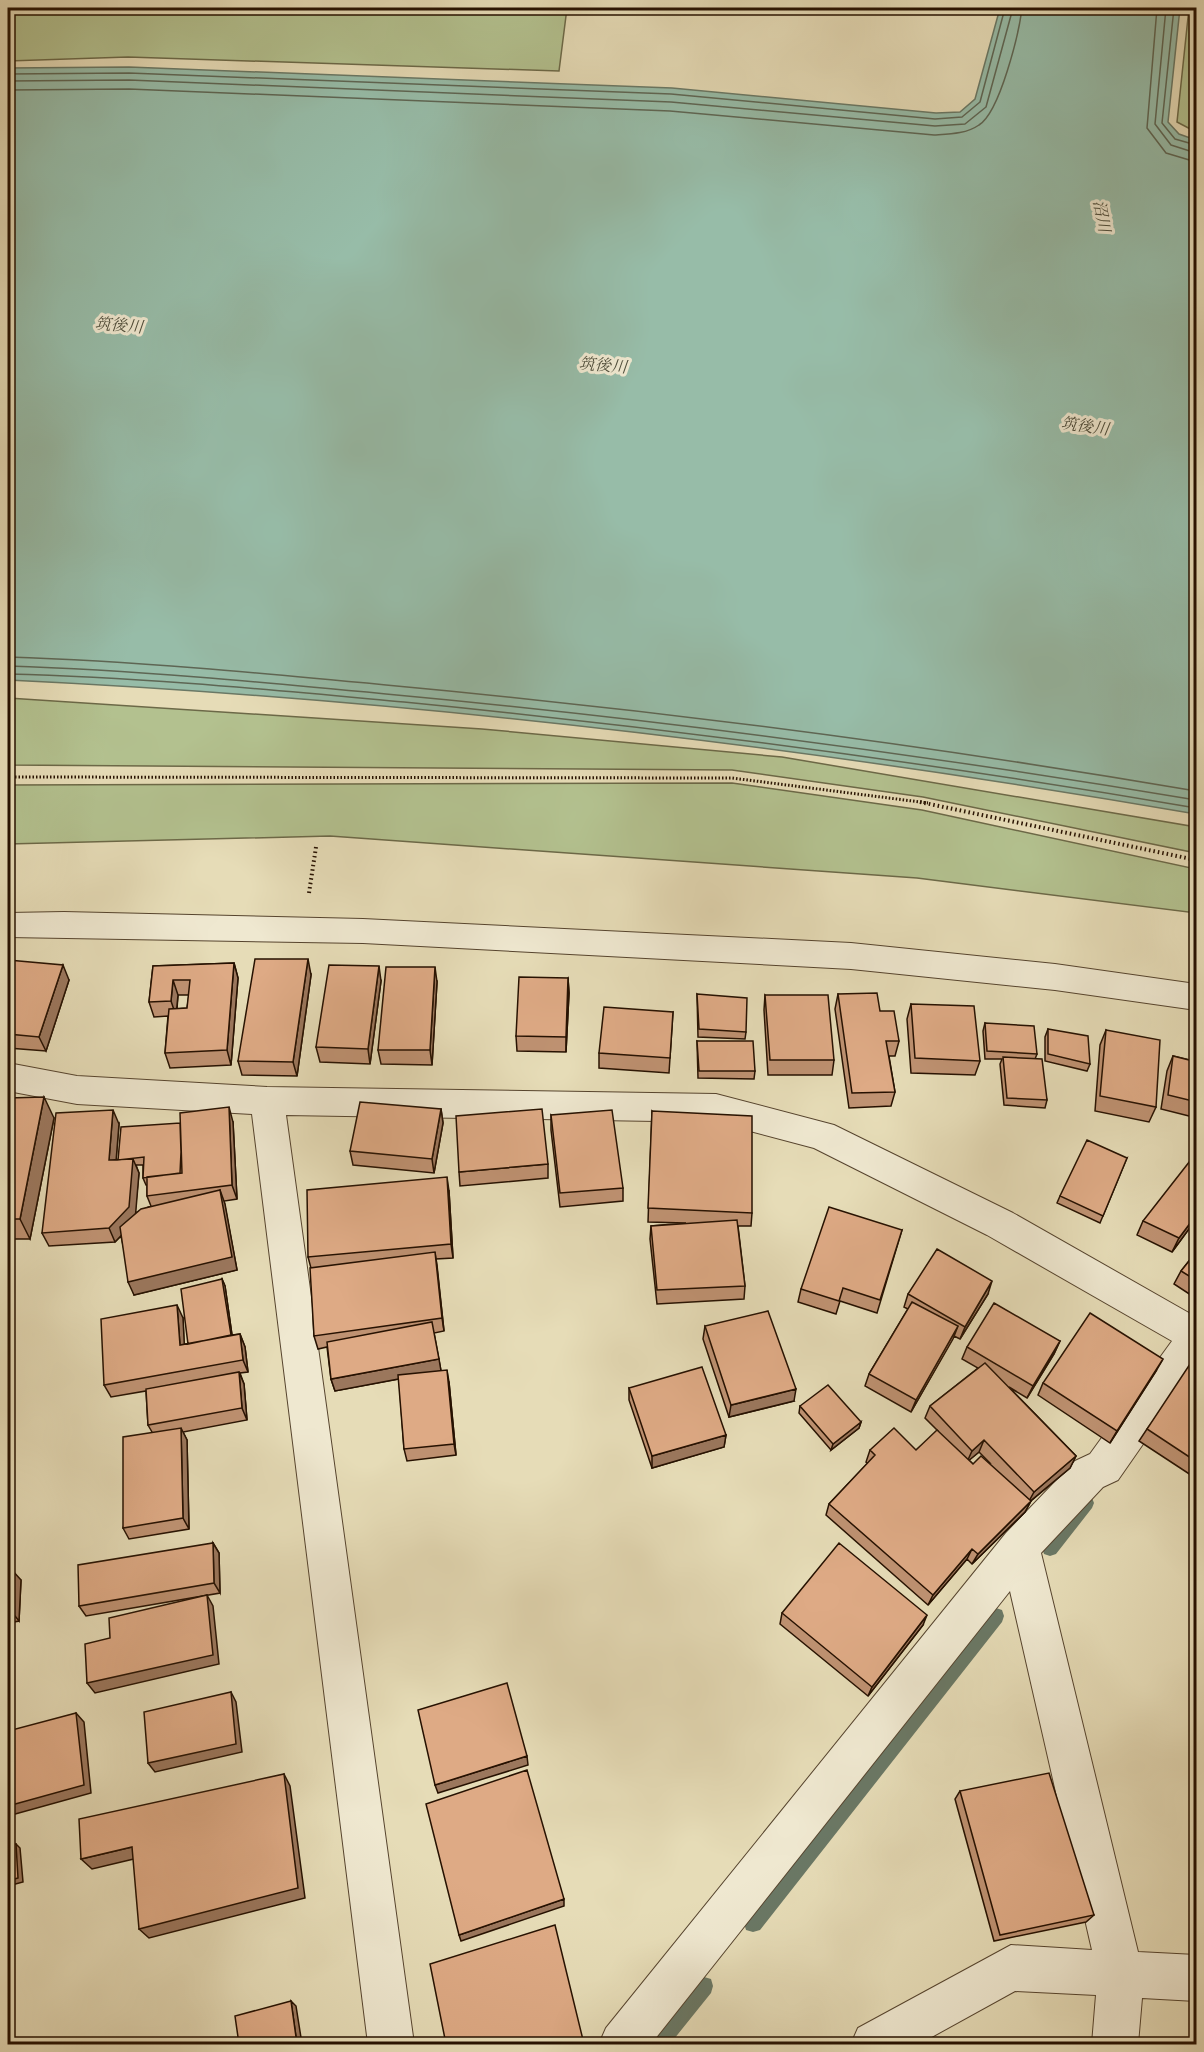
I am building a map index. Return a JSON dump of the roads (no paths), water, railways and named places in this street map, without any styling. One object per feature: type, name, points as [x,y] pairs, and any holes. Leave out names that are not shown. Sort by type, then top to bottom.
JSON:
[{"type":"street","points":[[8,925],[303,929],[851,956],[1055,977],[1197,997]]},
{"type":"street","points":[[8,1077],[77,1090],[267,1101],[716,1108],[822,1135],[1000,1224],[1197,1337],[1104,1467],[1089,1474],[1020,1547],[622,2044]]},
{"type":"street","points":[[267,1101],[391,2044]]},
{"type":"street","points":[[1020,1547],[1121,1975],[1115,2044]]},
{"type":"street","points":[[874,2044],[1011,1968],[1197,1978]]},
{"type":"water","points":[[1000,8],[1180,8],[1168,122],[1179,134],[1196,140],[1196,814],[901,767],[604,729],[306,699],[8,680],[8,68],[129,67],[672,88],[936,113],[960,112],[975,99]]},
{"type":"waterway","points":[[1050,1548],[1086,1503]]},
{"type":"waterway","points":[[753,1923],[996,1616]]},
{"type":"waterway","points":[[658,2044],[704,1986]]},
{"type":"water label","name":"沼川","points":[[1102,216]]},
{"type":"water label","name":"筑後川","points":[[119,325]]},
{"type":"water label","name":"筑後川","points":[[603,365]]},
{"type":"water label","name":"筑後川","points":[[1085,426]]}]
